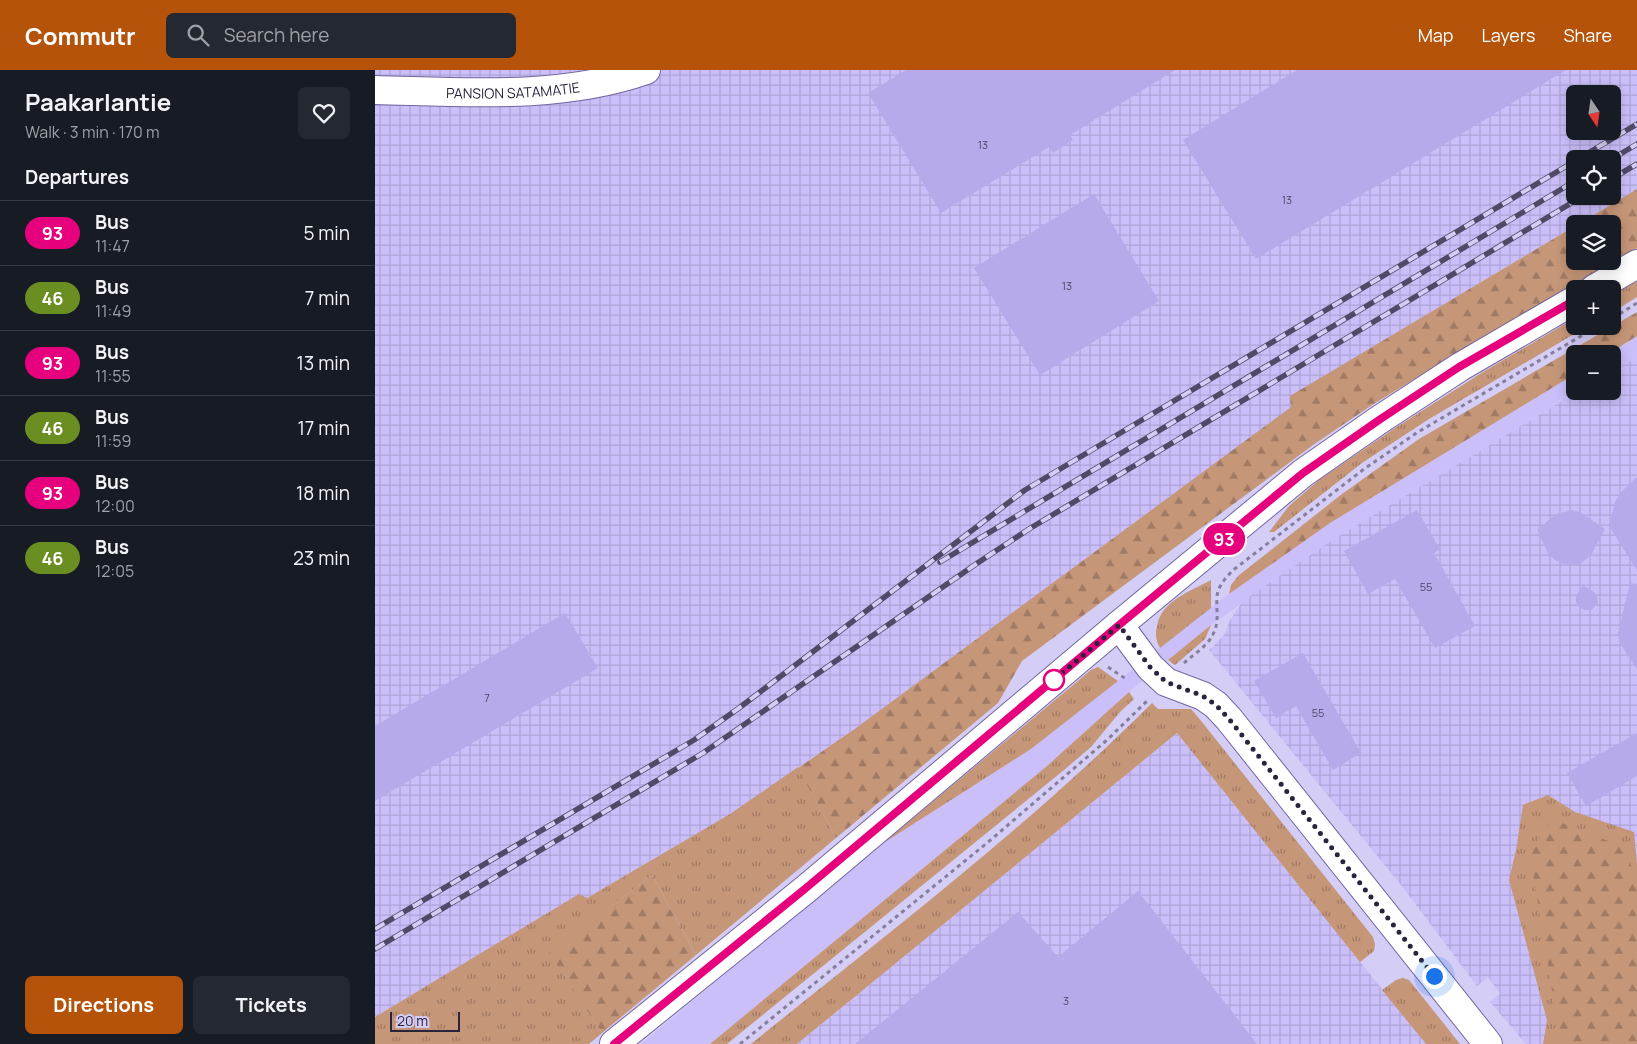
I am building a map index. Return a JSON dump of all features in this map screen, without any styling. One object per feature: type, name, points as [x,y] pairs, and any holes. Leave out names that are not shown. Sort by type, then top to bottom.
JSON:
[{"type":"street","name":"PANSION SATAMATIE","points":[[375,90],[533,91],[586,86],[646,70]]},
{"type":"street","points":[[1609,280],[1637,264]]},
{"type":"street","points":[[614,1044],[814,882],[1119,625],[1319,462],[1459,367],[1566,305]]},
{"type":"street","points":[[1119,625],[1150,667],[1166,682],[1203,696],[1216,705],[1229,719],[1488,1044]]},
{"type":"path","points":[[1621,313],[1637,303]]},
{"type":"shaded area","points":[[375,70],[1637,70],[1637,189],[1621,199],[1621,150],[1566,150],[1566,205],[1610,205],[1594,215],[1566,215],[1566,231],[1291,396],[1292,407],[856,728],[730,814],[587,898],[578,895],[375,1017]]},
{"type":"shaded area","points":[[1637,336],[1637,357],[1621,366],[1621,346]]},
{"type":"shaded area","points":[[1637,357],[1637,1044],[1526,1044],[1490,1002],[1500,994],[1488,977],[1477,986],[1401,885],[1209,650],[1224,635],[1230,620],[1243,601],[1334,539],[1566,399],[1621,400],[1621,366]]},
{"type":"shaded area","points":[[1566,379],[1566,399],[1334,539],[1211,625],[1129,692],[1047,766],[710,1044],[641,1044],[882,844],[1031,749],[1240,585],[1330,523]]},
{"type":"shaded area","points":[[1177,733],[1426,1044],[797,1044]]},
{"type":"green space","points":[[1637,189],[1637,248],[1621,257],[1621,215],[1594,215],[1610,205],[1621,205],[1621,199]]},
{"type":"green space","points":[[1566,231],[1566,270],[1599,270],[1582,280],[1566,280],[1566,289],[1372,405],[1313,445],[1022,661],[998,703],[836,838],[798,768],[856,728],[1291,407],[1290,396]]},
{"type":"green space","points":[[1637,281],[1637,297],[1621,307],[1621,290]]},
{"type":"green space","points":[[1637,312],[1637,336],[1621,346],[1580,345],[1598,335],[1621,335],[1621,321]]},
{"type":"green space","points":[[1566,323],[1566,335],[1573,335],[1429,419],[1362,463],[1274,532],[1269,532],[1289,506],[1319,480],[1392,430],[1483,372]]},
{"type":"green space","points":[[1566,353],[1566,379],[1330,523],[1229,594],[1231,585],[1238,576],[1342,494],[1419,439]]},
{"type":"green space","points":[[1211,580],[1211,608],[1160,648],[1156,632],[1164,610],[1178,598]]},
{"type":"green space","points":[[1211,625],[1205,639],[1175,665],[1168,660]]},
{"type":"green space","points":[[1098,667],[1118,681],[1031,749],[882,844],[1091,670]]},
{"type":"green space","points":[[1129,692],[1134,699],[1120,712],[1091,747],[1064,770],[727,1044],[710,1044],[1047,766]]},
{"type":"green space","points":[[1152,703],[1158,709],[1191,709],[1373,937],[1374,951],[1360,962],[1177,733],[797,1044],[751,1044],[956,879],[1105,749]]},
{"type":"green space","points":[[798,767],[836,838],[696,955],[652,875],[550,953],[602,1033],[589,1044],[375,1044],[375,1017],[579,894],[587,898],[730,814]]},
{"type":"green space","points":[[1548,795],[1575,812],[1634,832],[1637,864],[1637,1044],[1543,1044],[1547,1020],[1509,880],[1523,805]]},
{"type":"green space","points":[[1552,819],[1621,846],[1637,876],[1637,1044],[1558,1044],[1559,1034],[1530,853]]},
{"type":"green space","points":[[652,875],[696,955],[602,1033],[549,953]]},
{"type":"green space","points":[[1403,978],[1409,980],[1460,1044],[1426,1044],[1382,990],[1396,980]]},
{"type":"building","points":[[906,70],[1175,70],[1070,135],[1073,140],[1053,153],[1049,147],[941,213],[868,93]]},
{"type":"building","points":[[1297,70],[1566,70],[1256,259],[1183,140]]},
{"type":"building","points":[[1094,194],[1159,301],[1040,375],[974,268]]},
{"type":"building","points":[[1637,477],[1637,570],[1609,526],[1615,502],[1621,492]]},
{"type":"building","points":[[1417,510],[1440,549],[1434,553],[1475,626],[1435,648],[1395,579],[1368,594],[1344,551]]},
{"type":"building","points":[[1572,510],[1580,512],[1605,529],[1591,555],[1579,565],[1564,564],[1555,560],[1548,553],[1537,530],[1556,514]]},
{"type":"building","points":[[1630,583],[1637,584],[1637,669],[1619,642],[1618,633]]},
{"type":"building","points":[[1583,585],[1597,596],[1598,604],[1591,610],[1579,607],[1576,602],[1576,596]]},
{"type":"building","points":[[565,613],[598,668],[375,801],[375,726]]},
{"type":"building","points":[[1303,653],[1361,753],[1333,770],[1296,706],[1276,718],[1254,681]]},
{"type":"building","points":[[1637,733],[1637,776],[1586,806],[1567,773]]},
{"type":"building","points":[[1138,891],[1257,1044],[855,1044],[1018,912],[1058,957]]},
{"type":"railway","points":[[1593,150],[1637,124]]},
{"type":"railway","points":[[1621,154],[1637,144]]},
{"type":"railway","points":[[1621,173],[1637,164]]},
{"type":"railway","points":[[375,929],[694,740],[739,708],[1025,490],[1566,166]]},
{"type":"railway","points":[[940,562],[1566,186]]},
{"type":"railway","points":[[375,949],[703,753],[1029,529],[1568,205]]},
{"type":"bus line","name":"93","points":[[614,1044],[806,888],[1303,473],[1459,367],[1566,305]]},
{"type":"route","points":[[1054,680],[1048,685],[1119,625],[1150,667],[1166,682],[1203,696],[1216,705],[1229,719],[1434,976]]}]
